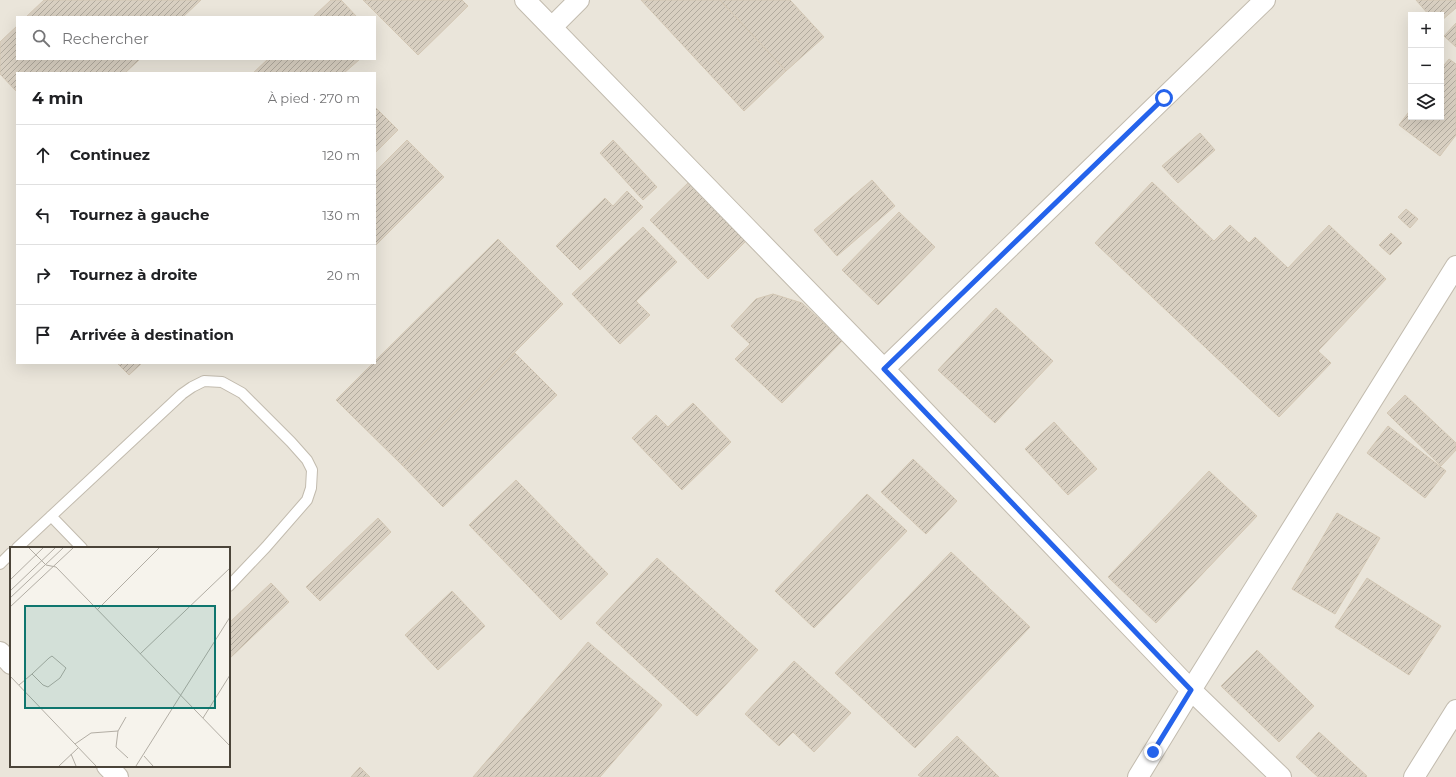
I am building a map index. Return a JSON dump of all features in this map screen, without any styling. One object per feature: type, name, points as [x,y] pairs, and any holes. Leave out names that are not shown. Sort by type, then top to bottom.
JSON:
[{"type":"street","points":[[525,0],[884,369],[1191,690],[1281,777]]},
{"type":"street","points":[[552,28],[579,0]]},
{"type":"street","points":[[884,369],[1265,0]]},
{"type":"street","points":[[1138,777],[1456,266]]},
{"type":"street","points":[[0,652],[10,663]]},
{"type":"street","points":[[1414,777],[1456,710]]},
{"type":"street","points":[[108,767],[118,777]]},
{"type":"lane","points":[[18,547],[182,394],[204,381],[222,382],[242,393],[299,451],[307,460],[312,470],[311,488],[307,500],[230,585]]},
{"type":"lane","points":[[51,516],[81,547]]},
{"type":"lane","points":[[0,564],[10,554]]},
{"type":"shaded area","points":[[0,0],[1456,0],[1456,777],[0,777]]},
{"type":"building","points":[[44,0],[201,0],[184,16],[27,16]]},
{"type":"building","points":[[331,0],[341,0],[356,16],[314,16]]},
{"type":"building","points":[[363,0],[462,0],[468,6],[418,55]]},
{"type":"building","points":[[641,0],[720,0],[786,71],[744,111]]},
{"type":"building","points":[[720,0],[790,0],[824,37],[786,71]]},
{"type":"building","points":[[1416,0],[1456,0],[1456,8],[1444,18],[1444,12],[1426,12]]},
{"type":"building","points":[[1456,23],[1456,47],[1444,36]]},
{"type":"building","points":[[16,27],[16,60],[139,60],[126,72],[16,72],[16,91],[0,74],[0,42]]},
{"type":"building","points":[[1449,59],[1456,64],[1456,135],[1440,156],[1399,125],[1408,113],[1408,120],[1444,120],[1444,65]]},
{"type":"building","points":[[267,60],[359,60],[345,72],[254,72]]},
{"type":"building","points":[[376,108],[398,130],[376,152]]},
{"type":"building","points":[[1200,133],[1215,150],[1178,183],[1162,166]]},
{"type":"building","points":[[407,140],[444,177],[376,245],[376,171]]},
{"type":"building","points":[[613,140],[657,187],[643,200],[600,153]]},
{"type":"building","points":[[872,180],[895,206],[837,256],[814,230]]},
{"type":"building","points":[[690,181],[748,239],[708,279],[650,220]]},
{"type":"building","points":[[1152,182],[1214,241],[1230,225],[1249,243],[1255,237],[1288,268],[1329,225],[1386,279],[1318,351],[1331,363],[1279,417],[1095,243]]},
{"type":"building","points":[[627,191],[643,207],[580,270],[556,246],[605,198],[613,206]]},
{"type":"building","points":[[1406,209],[1418,219],[1410,228],[1398,217]]},
{"type":"building","points":[[899,212],[935,247],[878,305],[842,270]]},
{"type":"building","points":[[643,227],[677,262],[636,301],[650,315],[620,344],[572,294]]},
{"type":"building","points":[[1391,233],[1402,243],[1390,255],[1379,245]]},
{"type":"building","points":[[498,239],[563,304],[402,465],[336,400],[372,364],[376,364],[376,360]]},
{"type":"building","points":[[773,294],[802,303],[842,341],[782,403],[735,359],[750,344],[731,326],[756,299]]},
{"type":"building","points":[[996,308],[1053,361],[995,423],[938,370]]},
{"type":"building","points":[[515,353],[557,395],[443,507],[402,465]]},
{"type":"building","points":[[118,364],[141,364],[129,375]]},
{"type":"building","points":[[1405,395],[1456,443],[1456,450],[1441,466],[1387,413]]},
{"type":"building","points":[[693,403],[731,442],[682,490],[632,438],[656,415],[668,427]]},
{"type":"building","points":[[1054,422],[1097,469],[1068,495],[1025,449]]},
{"type":"building","points":[[1388,426],[1446,471],[1425,498],[1367,453]]},
{"type":"building","points":[[913,459],[957,501],[926,534],[881,492]]},
{"type":"building","points":[[1209,471],[1257,516],[1156,623],[1108,577]]},
{"type":"building","points":[[516,480],[608,574],[561,620],[469,525]]},
{"type":"building","points":[[867,494],[907,531],[814,628],[775,591]]},
{"type":"building","points":[[1337,513],[1380,538],[1335,614],[1292,589]]},
{"type":"building","points":[[378,518],[391,532],[320,601],[306,587]]},
{"type":"building","points":[[951,552],[1030,627],[915,748],[835,673]]},
{"type":"building","points":[[657,558],[758,650],[697,716],[596,623]]},
{"type":"building","points":[[1367,578],[1441,626],[1409,675],[1335,627]]},
{"type":"building","points":[[271,583],[289,602],[230,658],[230,622]]},
{"type":"building","points":[[452,591],[485,626],[438,670],[405,635]]},
{"type":"building","points":[[588,642],[662,705],[600,777],[473,777]]},
{"type":"building","points":[[1257,650],[1314,706],[1279,742],[1221,686]]},
{"type":"building","points":[[794,661],[851,713],[814,752],[793,732],[779,746],[745,714]]},
{"type":"building","points":[[1319,732],[1367,776],[1318,777],[1296,757]]},
{"type":"building","points":[[957,736],[999,777],[921,777],[918,775]]},
{"type":"building","points":[[360,767],[370,777],[351,777]]},
{"type":"route","points":[[1153,752],[1191,690],[884,369],[1164,98]]}]
